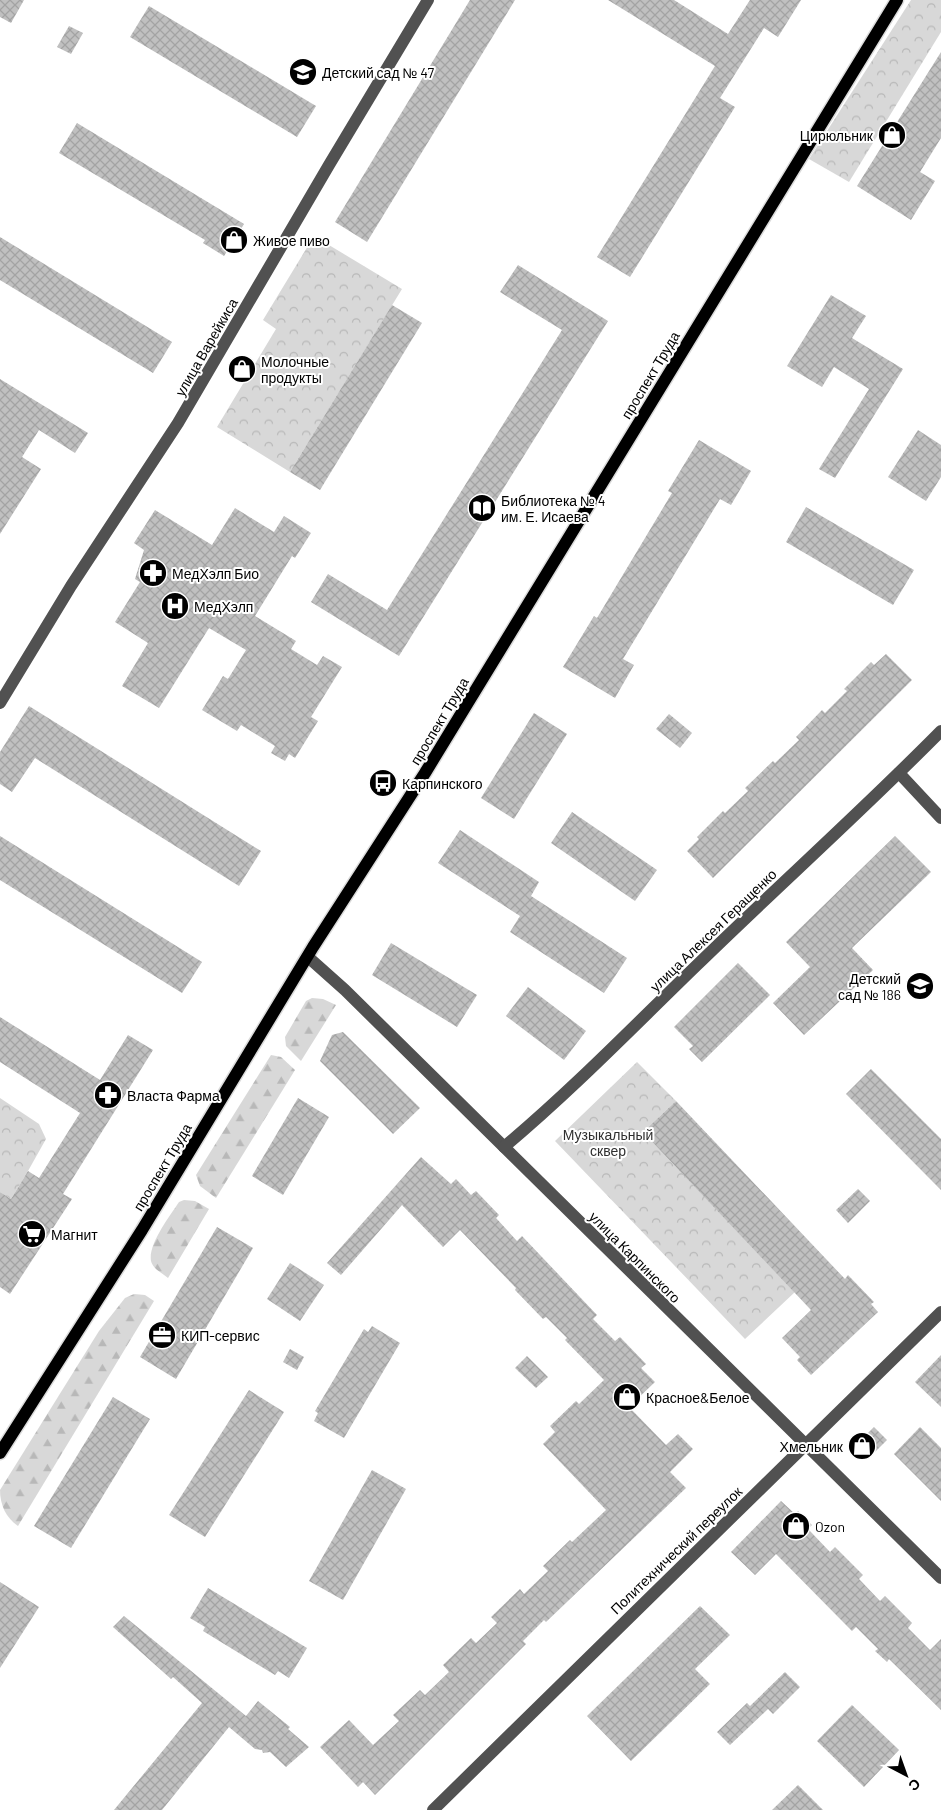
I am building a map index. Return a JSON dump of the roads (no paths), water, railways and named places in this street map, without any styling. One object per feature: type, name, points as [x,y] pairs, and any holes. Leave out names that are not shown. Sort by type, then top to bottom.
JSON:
[{"type":"main road","name":"проспект Труда","points":[[0,1453],[142,1230],[313,947],[440,750],[897,0]]},
{"type":"street","name":"улица Варейкиса","points":[[0,703],[71,586],[178,424],[428,0]]},
{"type":"street","name":"улица Алексея Геращенко","points":[[504,1147],[532,1124],[627,1034],[941,731]]},
{"type":"street","points":[[899,773],[941,818]]},
{"type":"street","name":"улица Карпинского","points":[[308,957],[344,990],[941,1578]]},
{"type":"street","name":"Политехнический переулок","points":[[433,1810],[941,1312]]},
{"type":"place","name":"Детский сад № 47","points":[[303,72]]},
{"type":"place","name":"Цирюльник","points":[[892,135]]},
{"type":"place","name":"Живое пиво","points":[[234,240]]},
{"type":"place","name":"Молочные продукты","points":[[242,369]]},
{"type":"place","name":"Библиотека № 4 им. Е. Исаева","points":[[482,508]]},
{"type":"place","name":"МедХэлп Био","points":[[153,573]]},
{"type":"place","name":"МедХэлп","points":[[175,606]]},
{"type":"place","name":"Карпинского","points":[[383,783]]},
{"type":"place","name":"Детский сад № 186","points":[[920,986]]},
{"type":"place","name":"Власта Фарма","points":[[108,1095]]},
{"type":"place","name":"Магнит","points":[[32,1234]]},
{"type":"place","name":"КИП-сервис","points":[[162,1335]]},
{"type":"place","name":"Красное&Белое","points":[[627,1397]]},
{"type":"place","name":"Хмельник","points":[[862,1446]]},
{"type":"place","name":"Ozon","points":[[796,1526]]},
{"type":"park label","name":"Музыкальный сквер","points":[[608,1142]]}]
